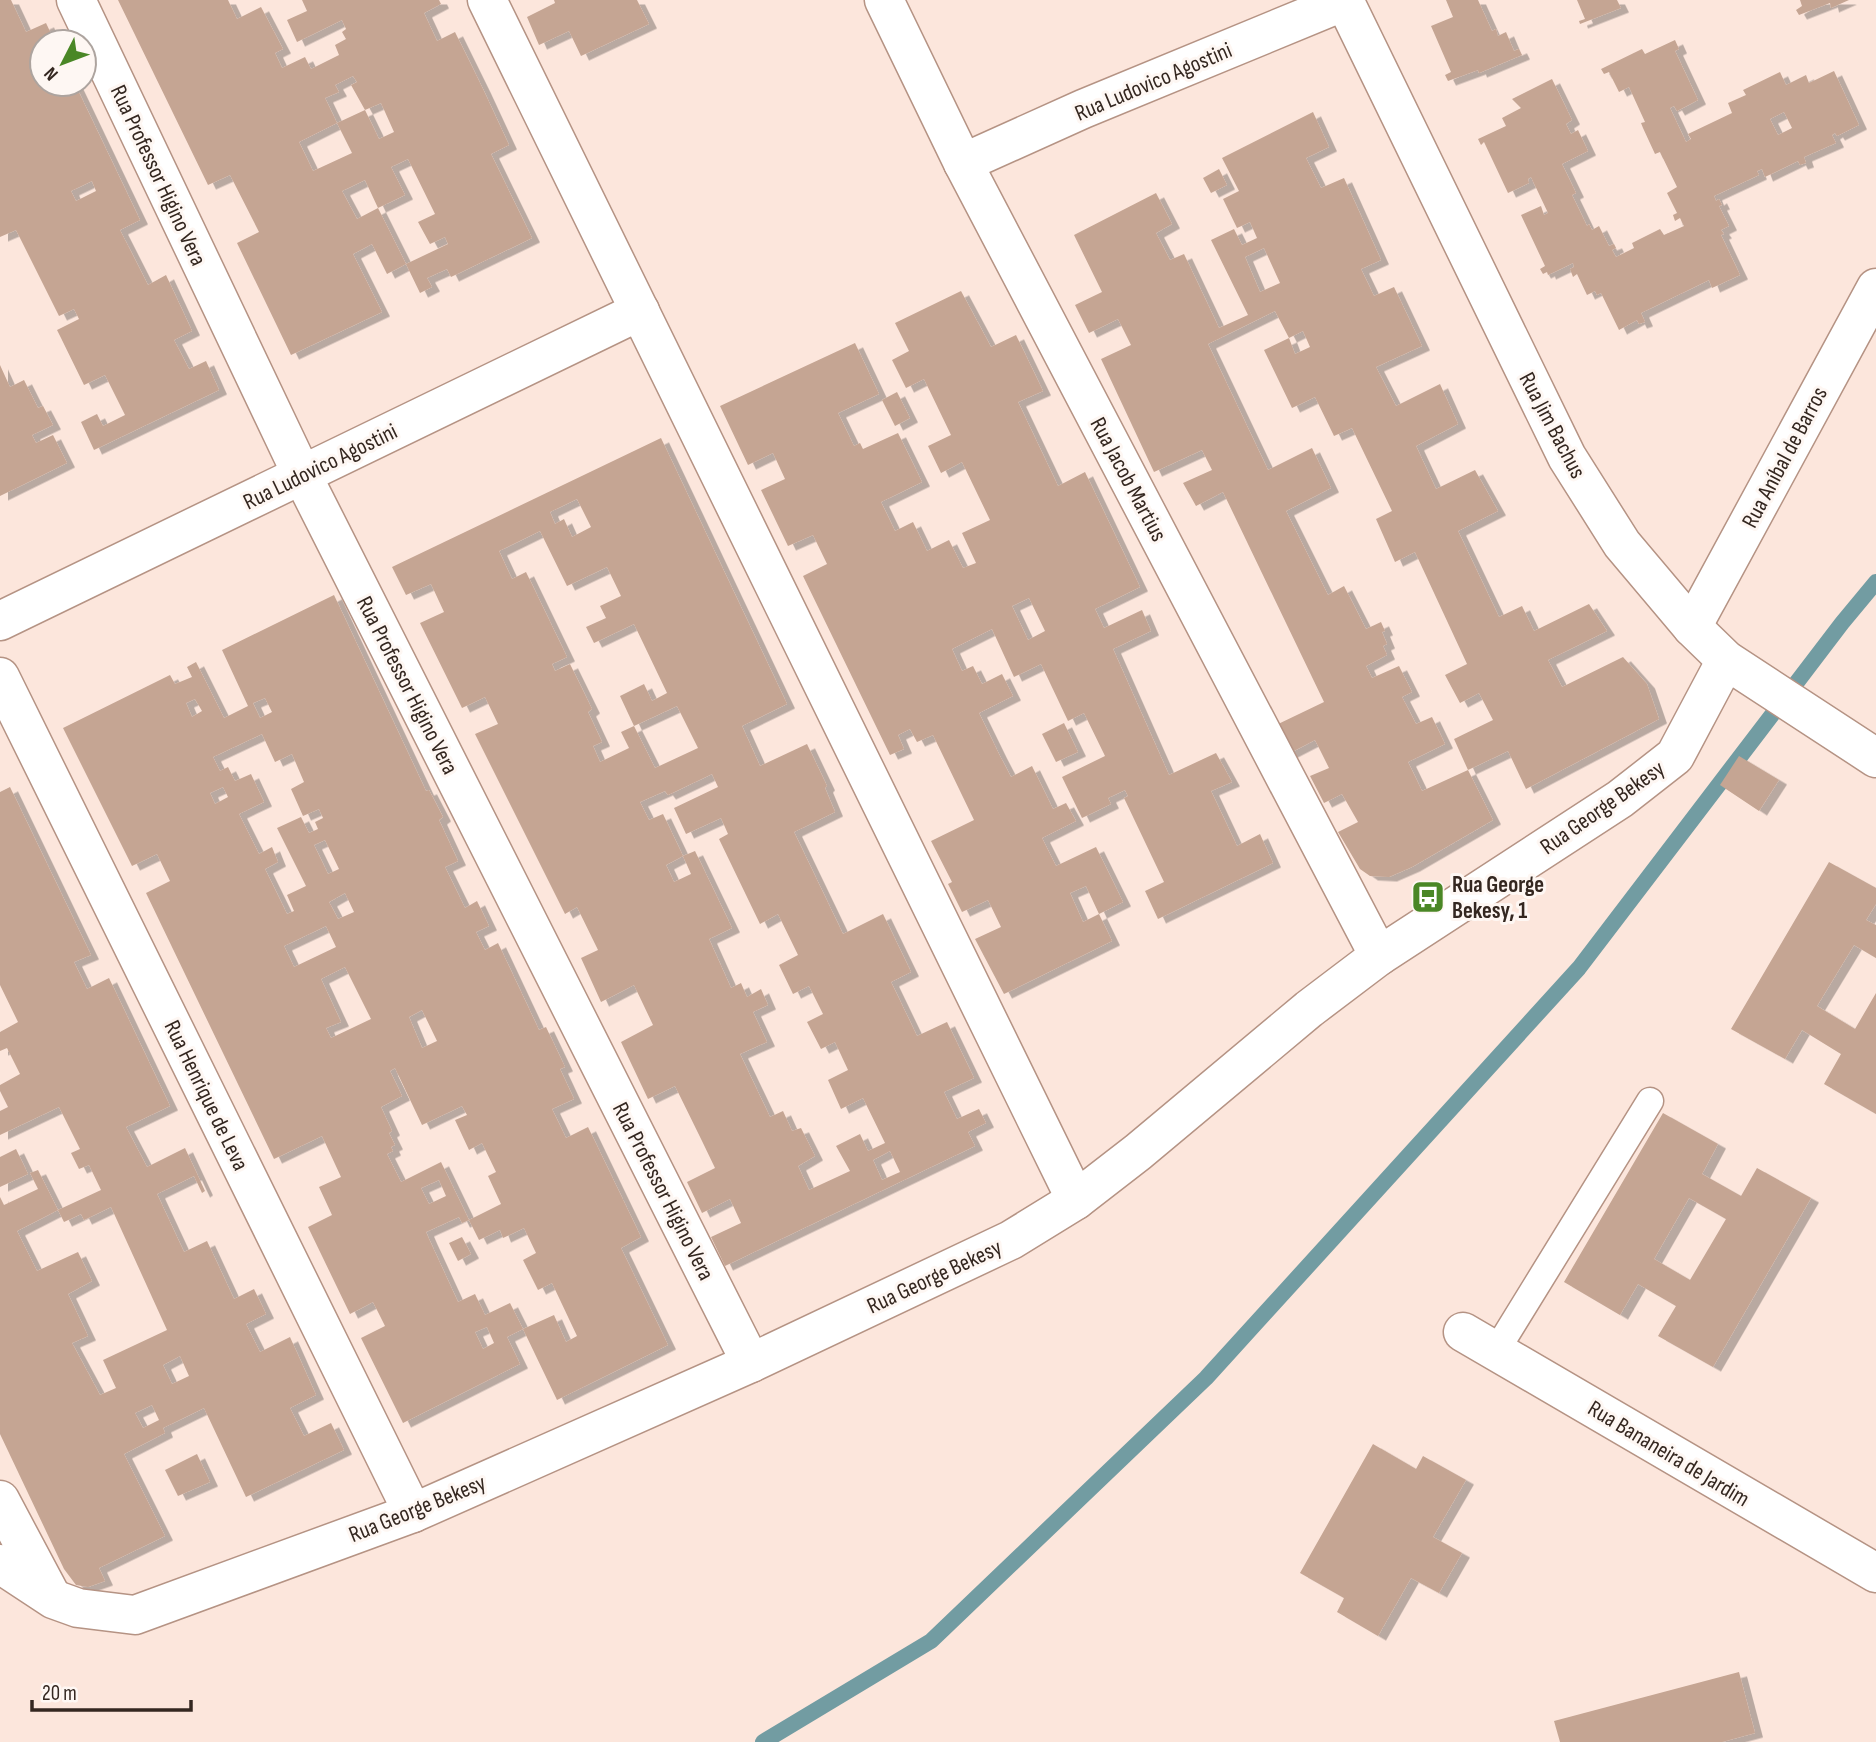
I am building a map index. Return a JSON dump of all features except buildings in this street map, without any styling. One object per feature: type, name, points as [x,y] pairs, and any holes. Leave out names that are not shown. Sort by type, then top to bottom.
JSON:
[{"type":"street","name":"Rua Professor Higino Vera","points":[[76,0],[302,475],[751,1363]]},
{"type":"street","points":[[487,0],[1076,1200]]},
{"type":"street","name":"Rua Jacob Martius","points":[[884,0],[963,163],[1379,956]]},
{"type":"street","name":"Rua Ludovico Agostini","points":[[963,163],[1083,109],[1344,1]]},
{"type":"street","name":"Rua Jim Bachus","points":[[1344,1],[1567,457],[1622,544],[1692,627],[1726,660],[1876,758]]},
{"type":"street","name":"Rua Aníbal de Barros","points":[[1692,627],[1876,288]]},
{"type":"street","name":"Rua Ludovico Agostini","points":[[0,621],[640,311]]},
{"type":"street","name":"Rua George Bekesy","points":[[0,1564],[53,1599],[78,1608],[135,1615],[413,1513],[751,1363],[1011,1240],[1076,1200],[1138,1152],[1309,1009],[1379,956],[1620,799],[1675,756],[1726,660]]},
{"type":"street","name":"Rua Henrique de Leva","points":[[0,677],[413,1513]]},
{"type":"street","name":"Rua Bananeira de Jardim","points":[[1463,1332],[1876,1573]]},
{"type":"street","points":[[0,1500],[53,1599]]},
{"type":"lane","points":[[1496,1351],[1650,1101]]},
{"type":"waterway","points":[[763,1742],[931,1641],[1206,1378],[1579,968],[1876,582]]},
{"type":"place","name":"Rua George Bekesy, 1","points":[[1428,897]]}]
